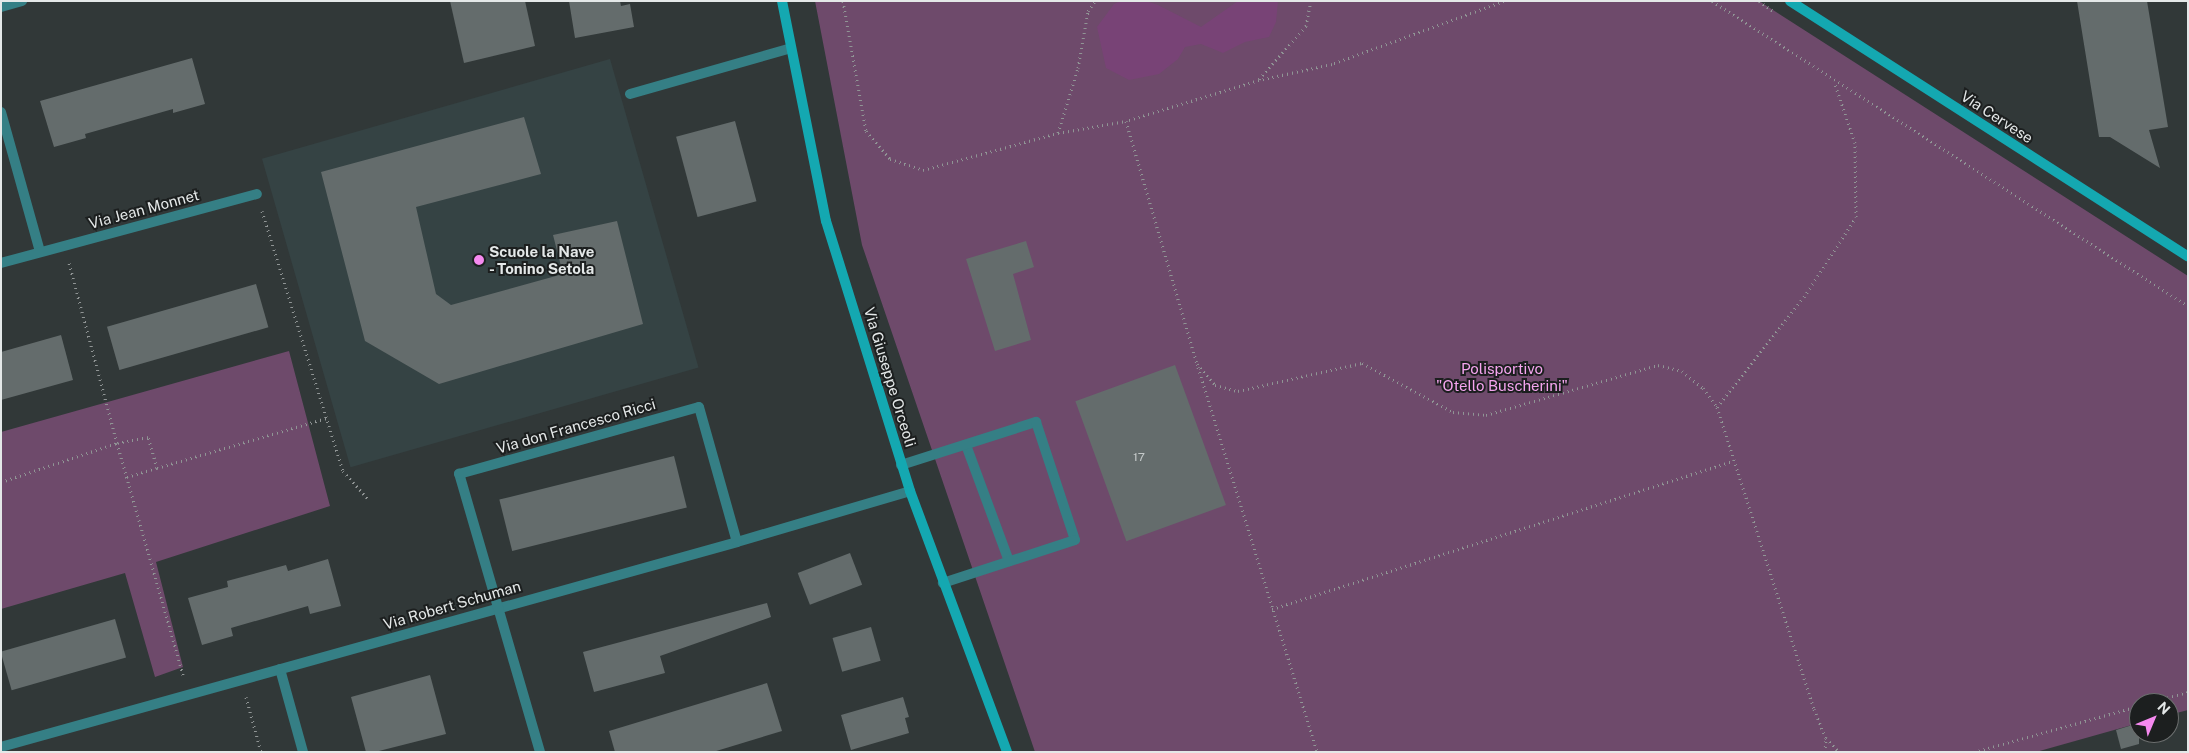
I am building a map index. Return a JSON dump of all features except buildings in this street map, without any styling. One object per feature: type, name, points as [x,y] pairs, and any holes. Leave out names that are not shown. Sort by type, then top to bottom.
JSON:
[{"type":"street","points":[[1,7],[22,1]]},
{"type":"street","name":"Via Giuseppe Orceoli","points":[[782,1],[826,221],[901,465],[1007,752]]},
{"type":"street","name":"Via Cervese","points":[[1790,1],[2188,257]]},
{"type":"street","points":[[630,94],[791,48]]},
{"type":"street","points":[[1,112],[40,252]]},
{"type":"street","name":"Via Jean Monnet","points":[[1,263],[256,194]]},
{"type":"street","name":"Via don Francesco Ricci","points":[[497,608],[459,474],[699,407],[737,542]]},
{"type":"street","points":[[901,465],[1036,422],[1075,540],[943,583]]},
{"type":"street","points":[[966,444],[1009,561]]},
{"type":"street","name":"Via Robert Schuman","points":[[1,747],[737,542],[910,491]]},
{"type":"street","points":[[497,608],[540,752]]},
{"type":"street","points":[[280,669],[303,752]]},
{"type":"path","points":[[844,1],[866,130],[890,159],[923,170],[1058,133],[1126,121],[1259,80],[1332,64],[1504,1]]},
{"type":"path","points":[[1058,133],[1078,68],[1088,11],[1095,1]]},
{"type":"path","points":[[1259,80],[1306,26],[1311,1]]},
{"type":"path","points":[[1712,1],[1834,81],[2188,306]]},
{"type":"path","points":[[1717,407],[1804,297],[1856,217],[1855,143],[1834,81]]},
{"type":"path","points":[[1126,121],[1197,364],[1317,752]]},
{"type":"path","points":[[256,194],[343,471],[368,499]]},
{"type":"path","points":[[65,245],[117,443],[189,694]]},
{"type":"path","points":[[1197,364],[1216,385],[1238,391],[1362,363],[1453,412],[1486,415],[1658,365],[1682,371],[1703,388],[1717,407],[1814,709],[1826,738],[1839,752]]},
{"type":"path","points":[[128,477],[327,418]]},
{"type":"path","points":[[1,482],[117,443],[148,437],[157,468]]},
{"type":"path","points":[[1272,609],[1734,461]]},
{"type":"path","points":[[240,680],[261,752]]},
{"type":"path","points":[[1974,752],[2129,709]]},
{"type":"path","points":[[1824,752],[1826,738]]},
{"type":"shaded area","points":[[1121,1],[1146,1],[1158,5],[1201,27],[1238,1],[1278,1],[1276,22],[1269,37],[1245,42],[1223,53],[1201,44],[1185,47],[1178,59],[1159,74],[1129,80],[1106,68],[1097,27],[1114,4]]},
{"type":"shaded area","name":"Scuole la Nave - Tonino Setola","points":[[610,59],[698,368],[351,467],[262,159]]},
{"type":"green space","name":"Polisportivo \"Otello Buscherini\"","points":[[815,1],[1759,1],[2188,276],[2188,710],[2179,712],[2179,693],[2129,693],[2129,726],[2036,752],[1035,752],[862,245]]},
{"type":"green space","points":[[289,351],[330,506],[156,562],[183,667],[155,677],[125,573],[1,609],[1,432]]},
{"type":"place","name":"Scuole la Nave - Tonino Setola","points":[[479,260]]}]
